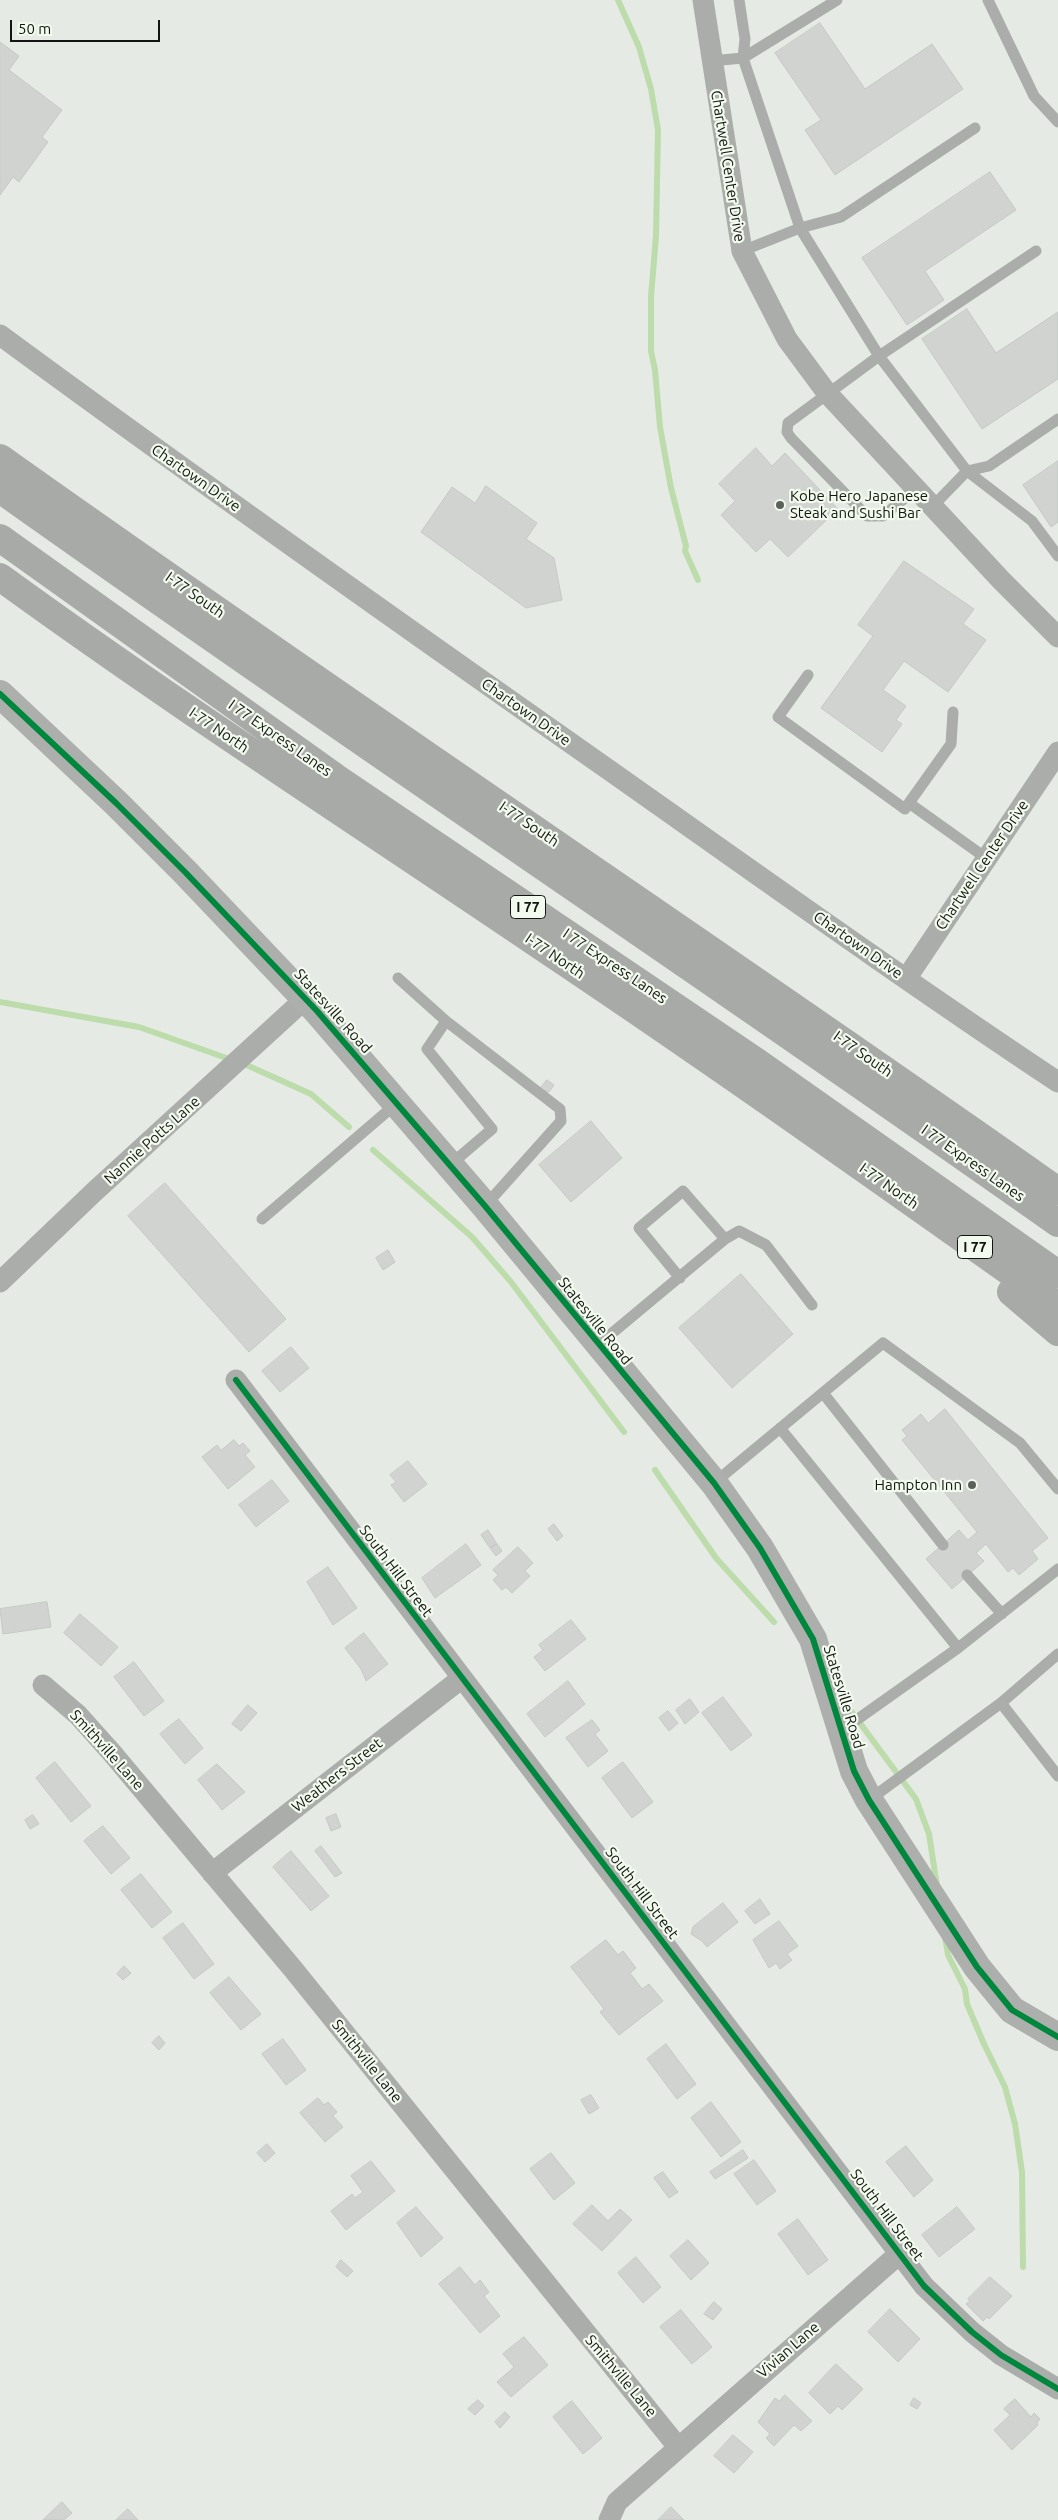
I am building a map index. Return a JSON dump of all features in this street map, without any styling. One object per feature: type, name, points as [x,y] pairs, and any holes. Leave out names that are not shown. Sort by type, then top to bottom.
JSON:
[{"type":"highway","name":"I-77 South","points":[[0,458],[224,615],[796,1007],[1058,1191]]},
{"type":"highway","name":"I 77 Express Lanes","points":[[0,489],[210,637],[781,1028],[1058,1223]]},
{"type":"highway","name":"I 77 Express Lanes","points":[[0,538],[335,777],[757,1062],[1058,1274]]},
{"type":"highway","name":"I-77 North","points":[[0,578],[176,701],[560,959],[1058,1306]]},
{"type":"highway","points":[[891,1188],[1058,1332]]},
{"type":"main road","name":"Statesville Road","points":[[0,694],[158,845],[305,999],[485,1206],[714,1483],[760,1548],[813,1639],[854,1771],[869,1800],[977,1967],[1012,2010],[1058,2037]]},
{"type":"street","name":"Chartwell Center Drive","points":[[703,0],[742,251],[787,339],[826,393],[1058,637]]},
{"type":"street","name":"Chartown Drive","points":[[0,335],[126,428],[906,979],[1058,1082]]},
{"type":"street","name":"Chartwell Center Drive","points":[[906,979],[1058,752]]},
{"type":"street","name":"Nannie Potts Lane","points":[[0,1282],[94,1192],[305,999]]},
{"type":"street","name":"South Hill Street","points":[[236,1380],[810,2133],[898,2254],[924,2286],[972,2332],[1001,2355],[1058,2389]]},
{"type":"street","name":"Weathers Street","points":[[212,1873],[462,1678]]},
{"type":"street","name":"Smithville Lane","points":[[43,1685],[78,1715],[293,1968],[678,2447]]},
{"type":"street","name":"Vivian Lane","points":[[609,2520],[617,2502],[898,2254]]},
{"type":"lane","points":[[739,0],[745,39],[743,58],[800,228],[879,356],[967,471],[1032,521],[1058,556]]},
{"type":"lane","points":[[711,61],[743,58],[837,0]]},
{"type":"lane","points":[[988,0],[1034,96],[1058,122]]},
{"type":"lane","points":[[742,251],[800,228],[841,217],[976,128]]},
{"type":"lane","points":[[916,488],[883,516],[867,516],[791,438],[787,432],[788,423],[826,393],[879,356],[1036,251]]},
{"type":"lane","points":[[933,506],[967,471],[989,466],[1058,419]]},
{"type":"lane","points":[[808,675],[778,717],[905,809],[951,744],[953,712]]},
{"type":"lane","points":[[909,803],[986,858]]},
{"type":"lane","points":[[398,978],[446,1020],[560,1109],[561,1121],[485,1206]]},
{"type":"lane","points":[[446,1020],[427,1049],[492,1129],[450,1165]]},
{"type":"lane","points":[[262,1219],[397,1103]]},
{"type":"lane","points":[[680,1278],[639,1228],[683,1191],[725,1239]]},
{"type":"lane","points":[[598,1345],[725,1239],[739,1230],[766,1245],[812,1305]]},
{"type":"lane","points":[[714,1483],[883,1343],[1020,1443],[1058,1489]]},
{"type":"lane","points":[[823,1393],[943,1544]]},
{"type":"lane","points":[[780,1428],[958,1648]]},
{"type":"lane","points":[[841,1731],[958,1648],[1058,1569]]},
{"type":"lane","points":[[967,1575],[1002,1614]]},
{"type":"lane","points":[[869,1800],[1001,1704],[1058,1654]]},
{"type":"lane","points":[[1001,1704],[1058,1776]]},
{"type":"building","points":[[820,23],[865,89],[932,44],[963,89],[835,175],[805,130],[821,120],[775,53]]},
{"type":"building","points":[[0,42],[19,56],[9,70],[62,110],[42,137],[48,142],[19,182],[13,177],[0,195]]},
{"type":"building","points":[[990,172],[1016,210],[925,271],[944,300],[907,325],[862,258]]},
{"type":"building","points":[[967,309],[996,353],[1058,312],[1058,379],[982,429],[922,339]]},
{"type":"building","points":[[756,448],[772,466],[785,453],[838,509],[788,557],[770,539],[756,552],[721,515],[735,501],[719,484]]},
{"type":"building","points":[[1058,461],[1058,522],[1051,527],[1023,485]]},
{"type":"building","points":[[486,486],[537,523],[526,539],[554,558],[562,600],[526,608],[421,532],[452,487],[475,503]]},
{"type":"building","points":[[904,561],[974,609],[963,624],[986,640],[948,692],[904,661],[883,690],[906,706],[896,720],[902,724],[882,752],[821,708],[873,636],[858,625]]},
{"type":"building","points":[[547,1080],[554,1085],[549,1092],[539,1090]]},
{"type":"building","points":[[591,1121],[622,1158],[571,1202],[539,1165]]},
{"type":"building","points":[[165,1183],[286,1319],[249,1352],[128,1216]]},
{"type":"building","points":[[388,1250],[395,1262],[383,1270],[376,1258]]},
{"type":"building","points":[[741,1274],[793,1334],[732,1388],[679,1328]]},
{"type":"building","points":[[291,1347],[309,1368],[280,1392],[262,1371]]},
{"type":"building","name":"Hampton Inn","points":[[945,1409],[1048,1538],[1032,1551],[1038,1559],[1019,1575],[1013,1568],[1008,1572],[986,1544],[976,1553],[984,1561],[952,1589],[926,1559],[959,1530],[968,1540],[977,1532],[902,1440],[907,1436],[902,1430],[921,1414],[928,1423]]},
{"type":"building","points":[[234,1440],[239,1446],[243,1443],[250,1451],[245,1455],[255,1467],[228,1489],[202,1457],[217,1445],[221,1450]]},
{"type":"building","points":[[408,1461],[427,1484],[404,1502],[391,1485],[396,1482],[390,1475]]},
{"type":"building","points":[[272,1480],[289,1501],[256,1527],[239,1505]]},
{"type":"building","points":[[554,1524],[563,1536],[557,1541],[548,1529]]},
{"type":"building","points":[[488,1530],[497,1544],[490,1548],[481,1535]]},
{"type":"building","points":[[466,1544],[481,1565],[435,1598],[422,1578]]},
{"type":"building","points":[[497,1544],[502,1551],[496,1556],[490,1548]]},
{"type":"building","points":[[518,1547],[533,1563],[525,1571],[530,1576],[512,1593],[506,1587],[502,1590],[493,1580],[498,1575],[493,1570]]},
{"type":"building","points":[[328,1567],[357,1608],[333,1625],[307,1582]]},
{"type":"building","points":[[47,1602],[51,1627],[3,1634],[0,1609]]},
{"type":"building","points":[[80,1614],[118,1647],[101,1666],[64,1633]]},
{"type":"building","points":[[571,1620],[586,1639],[545,1671],[534,1657],[543,1650],[539,1645]]},
{"type":"building","points":[[364,1633],[388,1664],[366,1681],[361,1669],[345,1648]]},
{"type":"building","points":[[134,1662],[164,1701],[144,1716],[114,1677]]},
{"type":"building","points":[[568,1681],[585,1704],[545,1737],[527,1714]]},
{"type":"building","points":[[723,1697],[752,1735],[731,1751],[702,1713]]},
{"type":"building","points":[[690,1699],[699,1712],[685,1724],[676,1710]]},
{"type":"building","points":[[248,1705],[257,1713],[241,1731],[232,1724]]},
{"type":"building","points":[[668,1711],[678,1723],[669,1731],[659,1718]]},
{"type":"building","points":[[179,1719],[203,1748],[185,1764],[160,1734]]},
{"type":"building","points":[[592,1720],[600,1730],[595,1734],[608,1751],[588,1767],[566,1738]]},
{"type":"building","points":[[55,1762],[91,1806],[71,1822],[36,1778]]},
{"type":"building","points":[[623,1762],[653,1802],[632,1818],[602,1778]]},
{"type":"building","points":[[217,1764],[245,1792],[222,1810],[198,1780]]},
{"type":"building","points":[[336,1814],[341,1827],[331,1831],[326,1818]]},
{"type":"building","points":[[33,1815],[39,1824],[30,1829],[25,1820]]},
{"type":"building","points":[[103,1826],[130,1858],[111,1874],[84,1841]]},
{"type":"building","points":[[321,1846],[342,1873],[335,1877],[315,1851]]},
{"type":"building","points":[[291,1851],[329,1896],[311,1911],[273,1867]]},
{"type":"building","points":[[141,1874],[172,1912],[152,1928],[121,1890]]},
{"type":"building","points":[[760,1899],[770,1914],[755,1924],[745,1911]]},
{"type":"building","points":[[723,1903],[738,1922],[707,1947],[702,1941],[691,1934],[693,1927]]},
{"type":"building","points":[[779,1921],[798,1946],[787,1954],[792,1960],[780,1969],[776,1963],[769,1968],[753,1940]]},
{"type":"building","points":[[183,1923],[214,1964],[194,1979],[163,1938]]},
{"type":"building","points":[[606,1940],[618,1955],[623,1951],[636,1968],[630,1973],[642,1989],[649,1984],[663,2001],[619,2035],[600,2012],[604,2009],[571,1967]]},
{"type":"building","points":[[124,1966],[131,1973],[123,1980],[117,1974]]},
{"type":"building","points":[[229,1977],[261,2014],[241,2030],[210,1993]]},
{"type":"building","points":[[159,2036],[165,2043],[159,2050],[152,2043]]},
{"type":"building","points":[[283,2039],[306,2070],[286,2085],[262,2054]]},
{"type":"building","points":[[666,2044],[696,2084],[677,2099],[647,2059]]},
{"type":"building","points":[[591,2095],[599,2108],[589,2114],[581,2100]]},
{"type":"building","points":[[318,2098],[324,2105],[328,2102],[337,2112],[333,2116],[343,2127],[325,2142],[300,2113]]},
{"type":"building","points":[[711,2102],[741,2142],[721,2157],[691,2118]]},
{"type":"building","points":[[267,2144],[275,2153],[265,2162],[257,2153]]},
{"type":"building","points":[[906,2146],[933,2180],[914,2197],[886,2162]]},
{"type":"building","points":[[743,2150],[748,2158],[715,2179],[710,2172]]},
{"type":"building","points":[[551,2153],[575,2183],[554,2200],[530,2169]]},
{"type":"building","points":[[754,2160],[776,2191],[757,2205],[734,2174]]},
{"type":"building","points":[[371,2161],[395,2191],[346,2230],[331,2211],[352,2194],[355,2198],[363,2192],[351,2176]]},
{"type":"building","points":[[663,2172],[678,2192],[669,2198],[654,2178]]},
{"type":"building","points":[[592,2205],[608,2221],[620,2209],[632,2220],[602,2251],[573,2224]]},
{"type":"building","points":[[416,2207],[443,2238],[421,2257],[397,2223]]},
{"type":"building","points":[[957,2207],[975,2229],[939,2257],[922,2235]]},
{"type":"building","points":[[798,2219],[828,2260],[808,2275],[778,2234]]},
{"type":"building","points":[[688,2240],[709,2263],[691,2280],[670,2256]]},
{"type":"building","points":[[636,2257],[661,2287],[643,2303],[618,2273]]},
{"type":"building","points":[[341,2260],[353,2271],[347,2277],[336,2267]]},
{"type":"building","points":[[460,2267],[475,2285],[480,2280],[489,2292],[484,2296],[500,2316],[480,2333],[439,2284]]},
{"type":"building","points":[[990,2277],[1012,2296],[989,2319],[987,2317],[983,2321],[966,2304],[970,2301],[968,2299]]},
{"type":"building","points":[[714,2302],[722,2309],[713,2320],[704,2314]]},
{"type":"building","points":[[890,2309],[920,2339],[898,2362],[868,2332]]},
{"type":"building","points":[[681,2310],[712,2347],[692,2364],[660,2327]]},
{"type":"building","points":[[524,2337],[548,2365],[511,2397],[497,2382],[514,2367],[503,2354]]},
{"type":"building","points":[[836,2364],[863,2389],[842,2410],[838,2406],[830,2414],[809,2393]]},
{"type":"building","points":[[785,2395],[812,2421],[801,2431],[794,2425],[774,2446],[766,2438],[770,2434],[758,2422],[775,2398],[779,2401]]},
{"type":"building","points":[[914,2398],[921,2403],[917,2409],[910,2405]]},
{"type":"building","points":[[1015,2399],[1031,2417],[1034,2413],[1040,2419],[1037,2423],[1038,2425],[1012,2450],[994,2430],[1010,2415],[1004,2409]]},
{"type":"building","points":[[478,2400],[484,2406],[475,2415],[468,2409]]},
{"type":"building","points":[[572,2401],[602,2438],[583,2454],[553,2417]]},
{"type":"building","points":[[505,2412],[510,2417],[500,2428],[495,2422]]},
{"type":"building","points":[[733,2435],[753,2452],[734,2473],[714,2456]]},
{"type":"building","points":[[62,2502],[72,2513],[64,2520],[43,2520]]},
{"type":"building","points":[[671,2507],[684,2520],[658,2520]]},
{"type":"building","points":[[128,2509],[138,2520],[116,2520]]},
{"type":"waterway","points":[[618,0],[639,47],[651,89],[658,130],[656,236],[651,297],[651,351],[655,370],[660,427],[671,488],[686,546],[685,551],[698,580]]},
{"type":"waterway","points":[[0,1002],[139,1027],[232,1060]]},
{"type":"waterway","points":[[242,1063],[311,1094],[349,1127]]},
{"type":"waterway","points":[[373,1150],[472,1237],[511,1282],[624,1432]]},
{"type":"waterway","points":[[655,1470],[716,1558],[774,1622]]},
{"type":"waterway","points":[[843,1700],[916,1799],[929,1834],[937,1886]]},
{"type":"waterway","points":[[945,1937],[948,1955],[965,1989],[967,2004],[1005,2087],[1015,2124],[1022,2172],[1023,2267]]},
{"type":"cycle path","points":[[0,694],[116,803],[186,873],[317,1011],[485,1206],[714,1483],[760,1548],[813,1639],[854,1771],[869,1800],[977,1967],[1012,2010],[1058,2037]]},
{"type":"cycle path","points":[[236,1380],[924,2286],[972,2332],[1001,2355],[1058,2389]]},
{"type":"place","name":"Kobe Hero Japanese Steak and Sushi Bar","points":[[780,505]]},
{"type":"place","name":"Hampton Inn","points":[[972,1485]]}]
